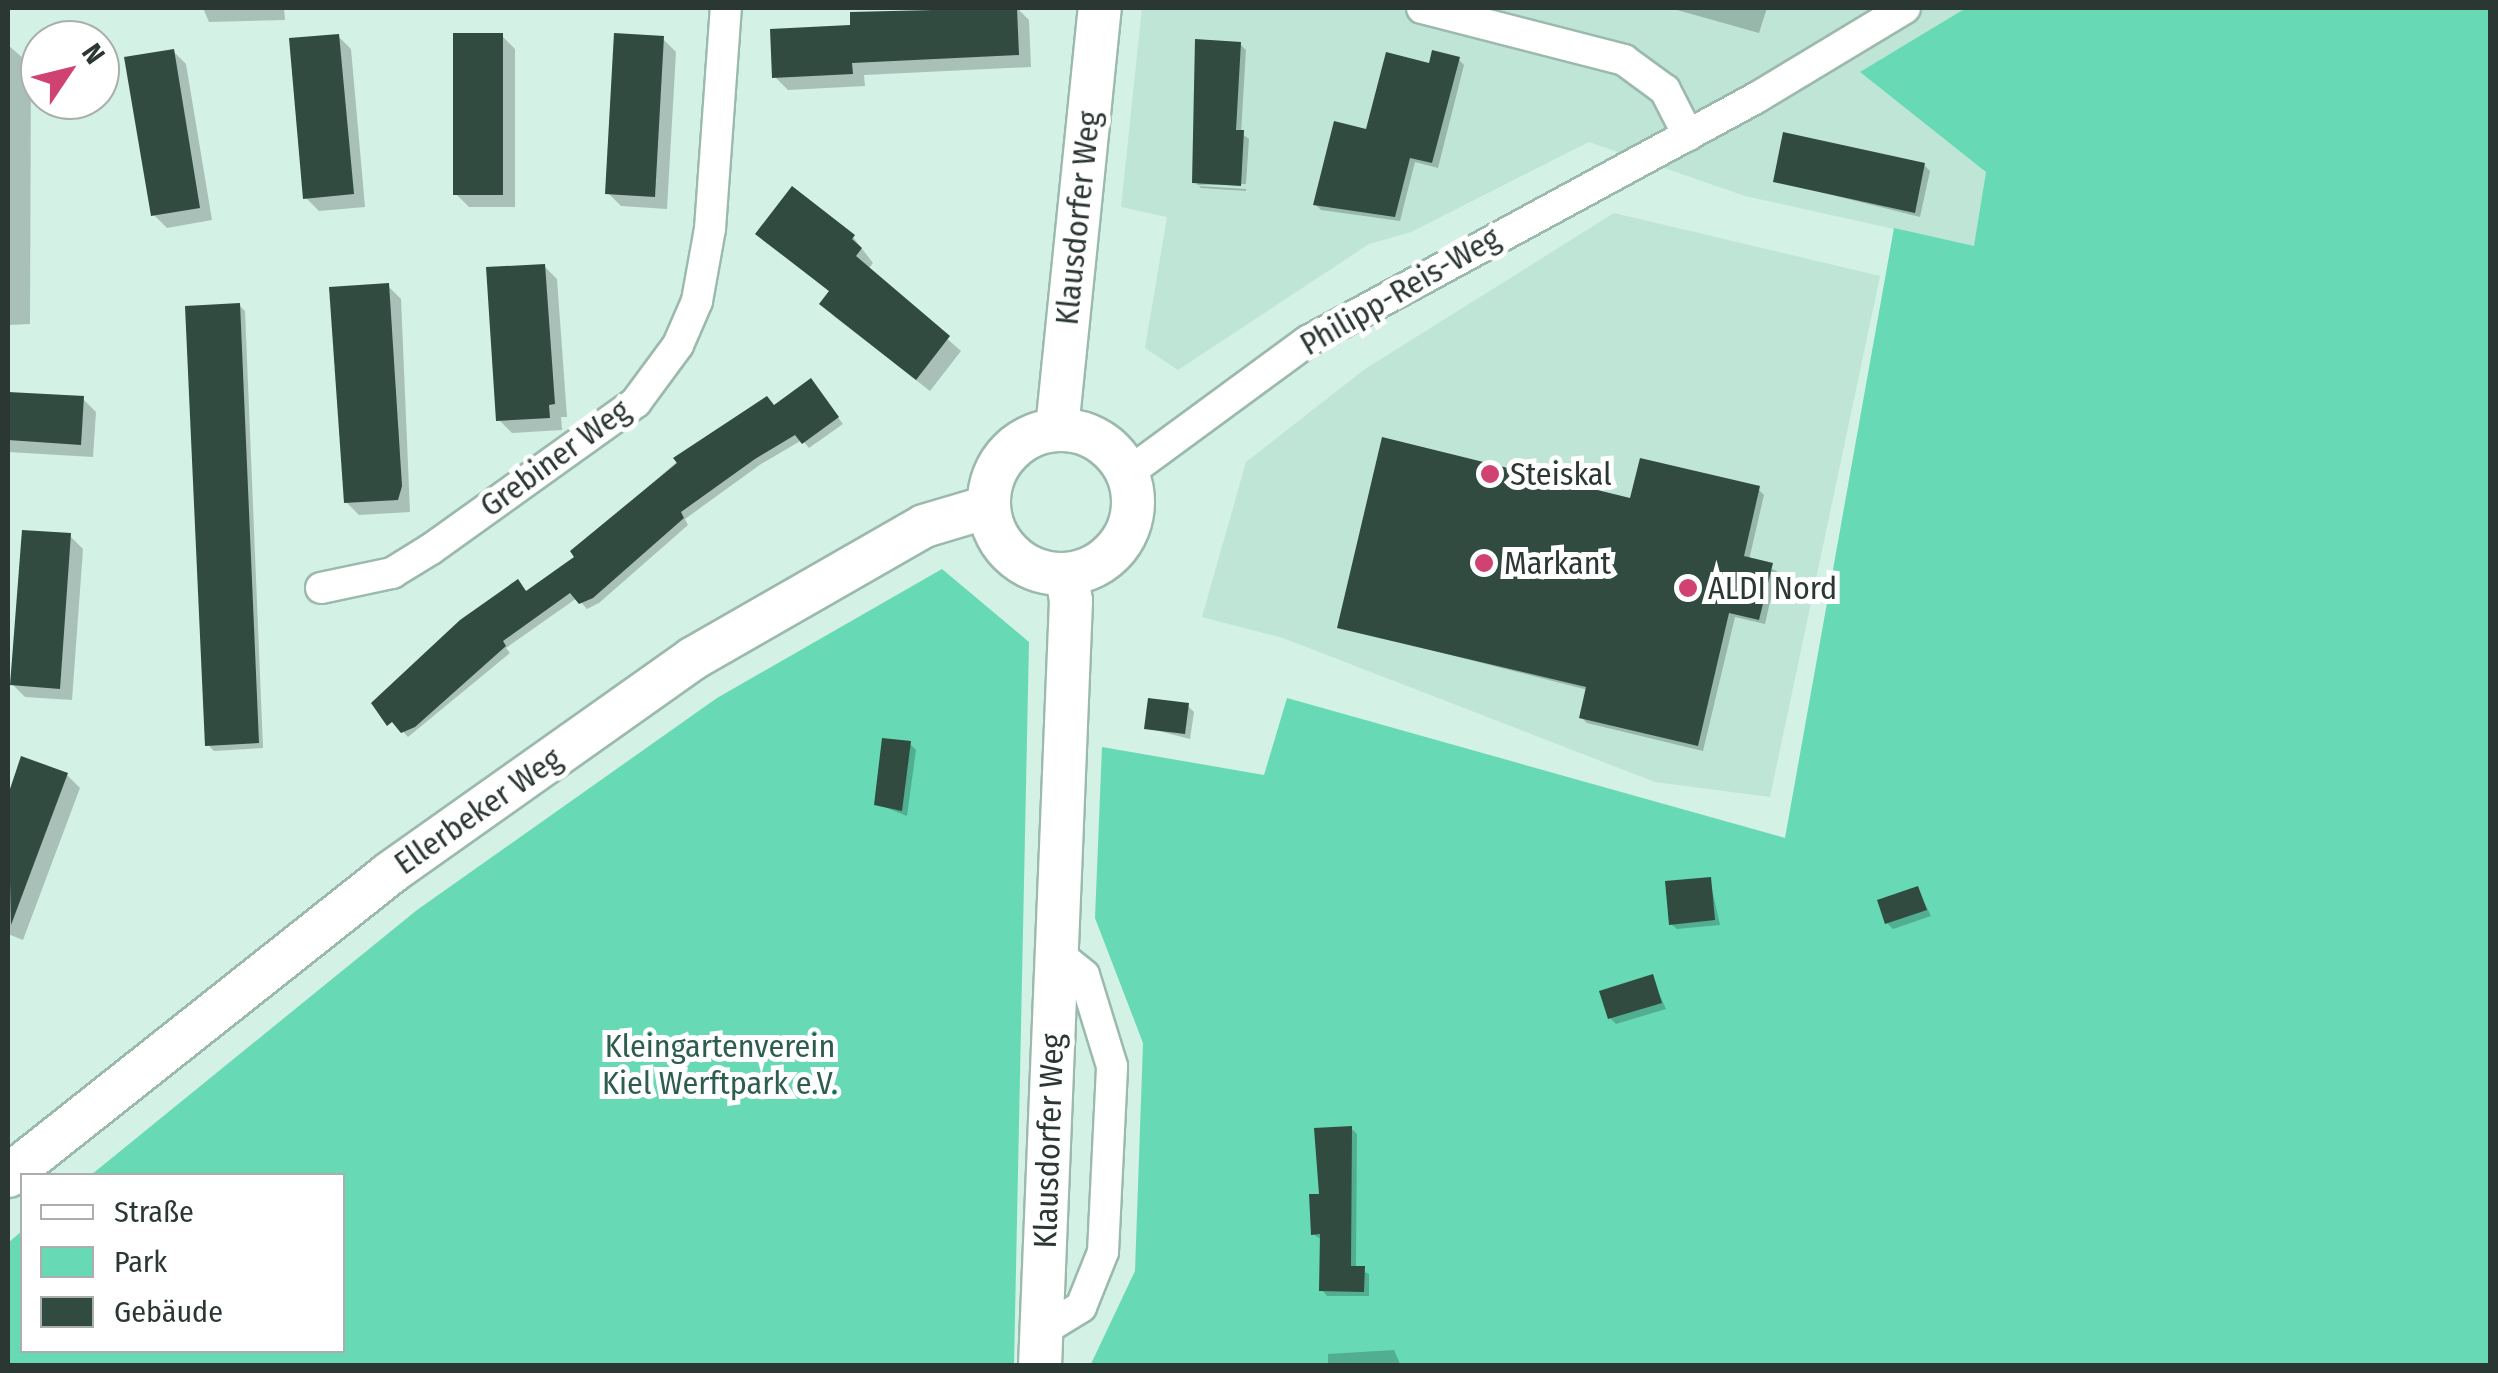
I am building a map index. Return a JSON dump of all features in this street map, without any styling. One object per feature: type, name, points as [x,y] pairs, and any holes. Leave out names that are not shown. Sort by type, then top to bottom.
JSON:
[{"type":"street","name":"Grebiner Weg","points":[[321,588],[392,573],[431,548],[636,402],[678,345],[698,301],[710,229],[726,8]]},
{"type":"street","name":"Klausdorfer Weg","points":[[1057,429],[1100,8]]},
{"type":"street","points":[[1422,8],[1624,60],[1665,90],[1688,135]]},
{"type":"street","name":"Philipp-Reis-Weg","points":[[1128,473],[1308,341],[1688,135],[1905,8]]},
{"type":"street","points":[[1057,429],[1099,440],[1128,473],[1134,496],[1127,534],[1103,563],[1067,576],[1038,572],[1013,558],[995,535],[988,507],[991,479],[1006,454],[1029,436],[1057,429]]},
{"type":"street","name":"Ellerbeker Weg","points":[[8,1176],[390,873],[692,659],[924,526],[988,507]]},
{"type":"street","name":"Klausdorfer Weg","points":[[1041,1348],[1067,576]]},
{"type":"street","name":"Klausdorfer Weg","points":[[1041,1348],[1081,1307],[1103,1252],[1112,1066],[1084,975],[1056,952]]},
{"type":"shaded area","points":[[1142,8],[1966,8],[1861,73],[1986,171],[1975,247],[1745,196],[1589,142],[1411,232],[1369,244],[1178,370],[1145,348],[1167,217],[1121,207]]},
{"type":"shaded area","points":[[1614,213],[1880,276],[1770,797],[1655,782],[1283,638],[1202,617],[1246,462],[1365,369]]},
{"type":"green space","points":[[1966,8],[2490,8],[2490,1365],[1090,1366],[1135,1271],[1143,1043],[1095,918],[1102,747],[1264,775],[1287,698],[1785,838],[1894,228],[1974,246],[1986,172],[1860,72]]},
{"type":"green space","name":"Kleingartenverein Kiel Werftpark e.V.","points":[[942,569],[1029,642],[1014,1365],[8,1365],[8,1243],[20,1233],[20,1353],[345,1353],[345,1173],[93,1173],[417,910],[717,698]]},
{"type":"building","points":[[1017,8],[1019,55],[852,63],[853,74],[772,78],[770,29],[850,25],[850,12]]},
{"type":"building","points":[[453,33],[503,33],[503,195],[453,195]]},
{"type":"building","points":[[614,33],[664,36],[655,197],[605,194]]},
{"type":"building","points":[[339,34],[354,194],[303,199],[289,38]]},
{"type":"building","points":[[1195,39],[1241,42],[1236,130],[1244,130],[1241,186],[1192,183]]},
{"type":"building","points":[[174,49],[200,208],[151,216],[124,57]]},
{"type":"building","points":[[1432,50],[1460,57],[1432,163],[1410,158],[1395,217],[1313,205],[1334,121],[1366,129],[1386,52],[1429,63]]},
{"type":"building","points":[[1783,132],[1925,163],[1915,213],[1773,182]]},
{"type":"building","points":[[792,186],[855,235],[852,239],[862,248],[856,256],[950,336],[916,380],[819,304],[829,291],[755,234]]},
{"type":"building","points":[[545,264],[555,404],[549,405],[550,418],[496,421],[486,267]]},
{"type":"building","points":[[389,283],[402,486],[398,500],[344,503],[329,287]]},
{"type":"building","points":[[240,303],[259,743],[205,746],[185,306]]},
{"type":"building","points":[[811,378],[839,417],[802,444],[795,435],[755,459],[681,512],[684,518],[593,598],[579,604],[570,593],[503,641],[506,646],[415,727],[401,733],[392,722],[387,726],[371,703],[460,620],[518,579],[526,591],[574,557],[570,551],[677,463],[673,458],[767,396],[774,405]]},
{"type":"building","points":[[8,392],[84,396],[81,445],[8,440]]},
{"type":"building","points":[[1382,437],[1630,498],[1640,458],[1760,486],[1744,556],[1773,563],[1759,620],[1729,613],[1698,746],[1579,718],[1586,687],[1337,628]]},
{"type":"building","points":[[22,530],[71,533],[60,689],[10,685]]},
{"type":"building","points":[[1148,698],[1189,703],[1185,734],[1144,729]]},
{"type":"building","points":[[882,738],[911,741],[902,811],[874,805]]},
{"type":"building","points":[[21,756],[68,773],[11,925],[8,795]]},
{"type":"building","points":[[1711,877],[1715,920],[1669,925],[1665,881]]},
{"type":"building","points":[[1918,886],[1927,910],[1885,924],[1877,900]]},
{"type":"building","points":[[1653,974],[1662,1003],[1608,1019],[1599,991]]},
{"type":"building","points":[[1352,1126],[1351,1266],[1365,1266],[1364,1292],[1319,1291],[1320,1234],[1311,1235],[1309,1194],[1319,1194],[1314,1128]]},
{"type":"place","name":"Steiskal","points":[[1490,474]]},
{"type":"place","name":"Markant","points":[[1484,563]]},
{"type":"place","name":"ALDI Nord","points":[[1688,588]]}]
